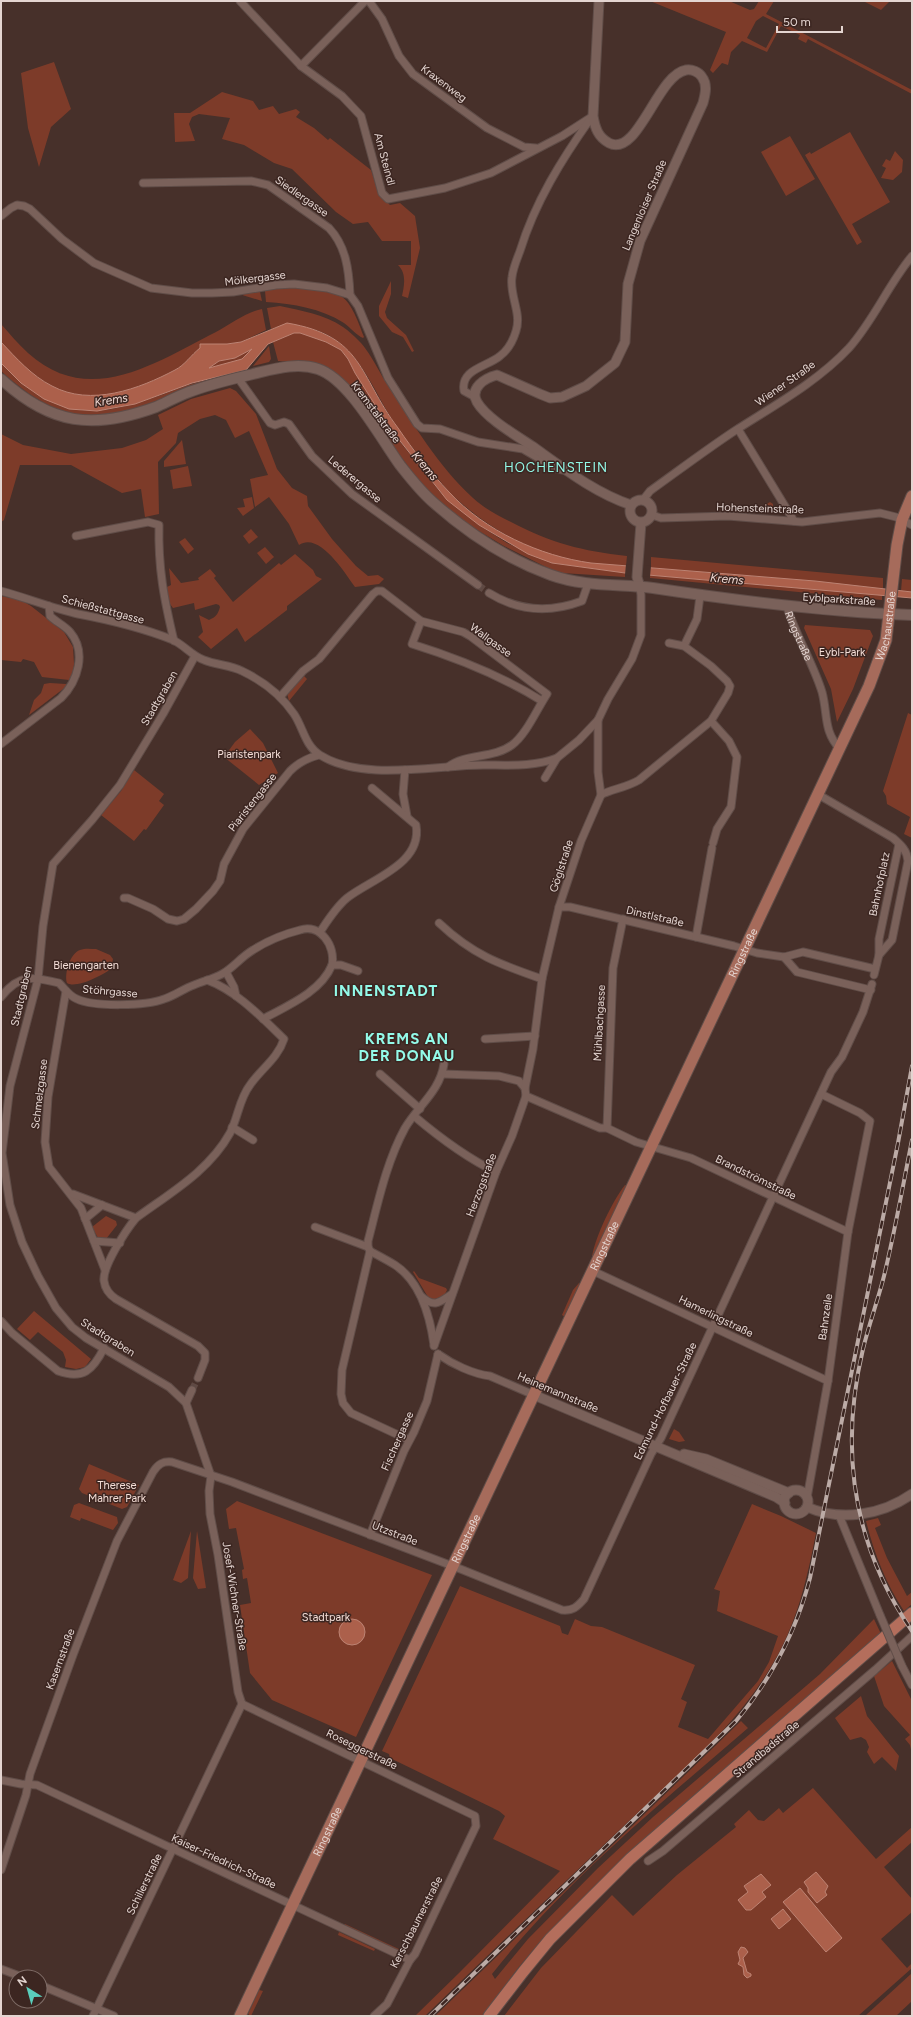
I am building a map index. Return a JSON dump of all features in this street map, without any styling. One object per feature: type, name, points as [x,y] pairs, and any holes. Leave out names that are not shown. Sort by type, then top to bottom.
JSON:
[{"type":"highway","points":[[489,2016],[550,1940],[630,1859],[912,1613]]},
{"type":"main road","name":"Kremstalstraße","points":[[1,379],[14,391],[39,408],[52,414],[83,421],[109,419],[137,413],[189,392],[275,368],[316,368],[325,372],[342,385],[355,400],[417,486],[447,514],[501,550],[535,569],[560,578],[588,584],[639,582]]},
{"type":"main road","name":"Wachaustraße","points":[[840,749],[882,656],[890,615],[894,568],[907,523],[912,496]]},
{"type":"main road","name":"Ringstraße","points":[[639,582],[700,596],[787,607]]},
{"type":"main road","name":"Eyblparkstraße","points":[[787,607],[890,615],[912,615]]},
{"type":"main road","name":"Ringstraße","points":[[240,2016],[534,1395],[598,1273],[653,1146],[840,749]]},
{"type":"street","name":"Am Steindl","points":[[240,1],[301,66],[342,96],[361,116],[382,193],[388,199],[445,188],[478,178],[562,136],[593,116]]},
{"type":"street","points":[[301,66],[365,1]]},
{"type":"street","name":"Kraxenweg","points":[[369,1],[382,19],[400,56],[413,74],[487,128],[524,147],[536,148]]},
{"type":"street","name":"Langenloiser Straße","points":[[475,397],[476,390],[483,380],[497,375],[550,398],[562,397],[573,393],[605,372],[615,363],[621,354],[625,342],[628,284],[638,247],[703,103],[706,93],[706,84],[703,78],[698,72],[690,70],[681,71],[665,85],[631,138],[621,144],[612,144],[604,140],[598,134],[593,116],[599,1]]},
{"type":"street","points":[[593,116],[555,172],[525,233],[512,277],[517,330],[507,350],[490,362],[479,367],[465,379],[463,386],[464,391],[475,397],[478,404],[501,425],[569,472],[600,491],[631,506],[630,509],[632,518],[641,523],[647,521],[652,515],[650,504],[642,500]]},
{"type":"street","name":"Siedlergasse","points":[[143,183],[251,181],[268,185],[329,228],[336,236],[343,249],[349,276],[350,295]]},
{"type":"street","name":"Mölkergasse","points":[[2,214],[17,205],[24,206],[30,209],[62,239],[94,263],[151,288],[192,293],[212,293],[233,292],[276,285],[294,284],[334,290],[350,295]]},
{"type":"street","name":"Wiener Straße","points":[[631,506],[635,502],[642,500],[650,491],[738,429],[791,395],[821,373],[848,348],[862,332],[912,256]]},
{"type":"street","points":[[350,295],[358,306],[388,378],[417,424],[422,428],[440,430],[478,442],[522,449],[557,469],[569,472]]},
{"type":"street","name":"Lederergasse","points":[[238,378],[270,423],[275,425],[284,422],[289,424],[312,456],[352,494],[478,584]]},
{"type":"street","points":[[738,429],[794,521]]},
{"type":"street","name":"Hohensteinstraße","points":[[652,515],[661,518],[728,516],[794,521],[880,513],[888,514],[907,523]]},
{"type":"street","points":[[76,536],[148,522],[159,524],[159,563],[162,591],[174,641]]},
{"type":"street","points":[[545,778],[557,758],[579,740],[598,720],[638,646],[641,636],[642,595],[639,582],[641,523]]},
{"type":"street","points":[[489,593],[514,605],[528,609],[558,608],[582,601],[588,584]]},
{"type":"street","name":"Wallgasse","points":[[280,697],[303,671],[319,659],[377,591],[389,596],[421,621],[463,632],[546,694],[542,701]]},
{"type":"street","name":"Schießstattgasse","points":[[1,592],[49,606],[97,617],[174,641],[203,660],[239,669],[263,683],[280,697],[295,715],[308,742],[319,755]]},
{"type":"street","points":[[684,646],[697,618],[700,596]]},
{"type":"street","points":[[1,744],[61,698],[68,691],[77,677],[78,652],[75,641],[70,632],[50,616],[49,606]]},
{"type":"street","name":"Ringstraße","points":[[787,607],[822,692],[828,732],[832,740],[840,749]]},
{"type":"street","points":[[421,621],[412,644],[438,652],[508,681],[542,701],[529,723],[512,746],[496,752],[460,760],[448,767]]},
{"type":"street","points":[[598,720],[598,772],[601,795],[606,792],[629,786],[639,780],[711,721],[728,693],[730,686],[727,681],[711,666],[684,646],[669,644]]},
{"type":"street","name":"Stadtgraben","points":[[186,1403],[169,1387],[72,1327],[56,1308],[38,1276],[22,1242],[7,1188],[2,1153],[10,1086],[38,979],[43,926],[53,864],[92,820],[120,785],[163,714],[195,656]]},
{"type":"street","points":[[696,937],[717,829],[732,807],[736,773],[737,757],[729,741],[711,721]]},
{"type":"street","points":[[319,755],[340,764],[352,767],[406,770],[535,764],[557,758]]},
{"type":"street","name":"Piaristengasse","points":[[124,898],[128,898],[153,909],[168,919],[177,921],[184,918],[207,899],[220,881],[224,864],[242,829],[298,764],[310,757],[319,755]]},
{"type":"street","points":[[406,770],[403,794],[407,816]]},
{"type":"street","points":[[263,1019],[298,1000],[323,980],[332,965],[333,958],[331,950],[320,932],[338,907],[347,898],[383,876],[407,856],[413,846],[416,838],[416,825],[372,788]]},
{"type":"street","name":"Göglstraße","points":[[526,1096],[525,1088],[535,1036],[542,979],[560,907],[581,841],[601,795]]},
{"type":"street","points":[[819,795],[892,838],[899,844]]},
{"type":"street","name":"Bahnhofplatz","points":[[746,949],[784,957],[803,952],[875,972],[879,955],[878,939],[899,844],[906,850],[908,861],[892,940],[879,955]]},
{"type":"street","name":"Dinstlstraße","points":[[560,907],[570,907],[746,949]]},
{"type":"street","name":"Mühlbachgasse","points":[[607,1128],[613,968],[623,919]]},
{"type":"street","points":[[439,923],[459,942],[480,955],[506,967],[542,979]]},
{"type":"street","name":"Stöhrgasse","points":[[1,997],[14,983],[21,979],[38,979],[59,983],[66,991],[79,1000],[149,1004],[226,972],[253,950],[268,941],[302,929],[311,928],[320,932]]},
{"type":"street","points":[[772,1197],[831,1072],[842,1057],[863,1012],[871,987],[797,972],[784,957]]},
{"type":"street","points":[[332,965],[341,965],[358,972]]},
{"type":"street","points":[[226,972],[234,987],[236,996]]},
{"type":"street","points":[[198,1378],[205,1360],[205,1353],[191,1340],[116,1299],[107,1289],[104,1281],[105,1270],[136,1218],[191,1178],[207,1163],[232,1127],[249,1085],[273,1059],[284,1039],[236,996],[207,980]]},
{"type":"street","name":"Schmelzgasse","points":[[66,991],[48,1097],[45,1142],[49,1167],[60,1183],[71,1193]]},
{"type":"street","points":[[485,1039],[535,1036]]},
{"type":"street","points":[[409,1440],[351,1413],[343,1403],[341,1382],[344,1358],[379,1199],[391,1160],[406,1127],[436,1088],[443,1074],[444,1064]]},
{"type":"street","points":[[380,1074],[420,1109]]},
{"type":"street","points":[[443,1074],[480,1074],[511,1078],[519,1081],[525,1088]]},
{"type":"street","name":"Bahnzeile","points":[[807,1502],[828,1381],[848,1232],[870,1121],[860,1114],[821,1094]]},
{"type":"street","name":"Brandströmstraße","points":[[526,1096],[600,1128],[607,1128],[636,1142],[691,1158],[848,1232]]},
{"type":"street","name":"Herzogstraße","points":[[434,1346],[496,1172],[512,1136],[526,1096]]},
{"type":"street","points":[[414,1116],[451,1146],[479,1165],[496,1172]]},
{"type":"street","points":[[232,1127],[253,1140]]},
{"type":"street","points":[[71,1193],[136,1218]]},
{"type":"street","points":[[71,1193],[77,1201],[85,1219],[105,1270]]},
{"type":"street","name":"Edmund-Hofbauer-Straße","points":[[571,1610],[578,1606],[584,1598],[772,1197]]},
{"type":"street","points":[[85,1219],[102,1205]]},
{"type":"street","points":[[314,1227],[369,1249],[396,1265],[404,1272],[421,1296],[431,1325],[434,1346],[438,1354]]},
{"type":"street","points":[[94,1241],[120,1243]]},
{"type":"street","name":"Hamerlingstraße","points":[[598,1273],[828,1381]]},
{"type":"street","points":[[421,1296],[435,1304],[452,1294]]},
{"type":"street","points":[[1,1321],[12,1333],[58,1371],[66,1374],[80,1374],[88,1371],[104,1348]]},
{"type":"street","name":"Heinemannstraße","points":[[438,1354],[445,1359],[482,1375],[490,1376],[776,1497],[785,1503]]},
{"type":"street","name":"Fischergasse","points":[[370,1535],[427,1400],[438,1354]]},
{"type":"street","points":[[192,1390],[186,1403],[211,1476]]},
{"type":"street","name":"Heinemannstraße","points":[[670,1452],[706,1459],[790,1493]]},
{"type":"street","name":"Utzstraße","points":[[160,1464],[172,1462],[232,1482],[452,1566],[562,1610],[571,1610]]},
{"type":"street","name":"Kasernstraße","points":[[1,1870],[28,1784],[73,1654],[117,1541],[153,1472],[160,1464]]},
{"type":"street","name":"Josef-Wichner-Straße","points":[[211,1476],[209,1491],[210,1514],[218,1555],[238,1692],[242,1704]]},
{"type":"street","points":[[807,1502],[802,1513],[793,1513],[789,1511],[785,1503],[790,1493],[800,1491],[807,1502],[818,1512],[839,1515],[855,1515],[880,1510],[912,1494]]},
{"type":"street","points":[[839,1515],[902,1666],[912,1684]]},
{"type":"street","name":"Strandbadstraße","points":[[648,1861],[663,1851],[870,1675],[912,1636]]},
{"type":"street","name":"Roseggerstraße","points":[[242,1704],[472,1814],[477,1823],[472,1833]]},
{"type":"street","name":"Schillerstraße","points":[[93,2016],[242,1704]]},
{"type":"street","name":"Kaiser-Friedrich-Straße","points":[[1,1780],[38,1785],[292,1906],[410,1960]]},
{"type":"street","name":"Kerschbaumerstraße","points":[[374,2016],[387,2004],[410,1960],[415,1954],[472,1833]]},
{"type":"street","points":[[48,1988],[114,2016]]},
{"type":"green space","points":[[650,1],[729,1],[750,10],[754,9],[759,1],[774,1],[766,14],[912,90],[912,94],[808,39],[806,43],[798,39],[800,35],[781,26],[767,52],[742,41],[731,52],[728,65],[722,63],[713,73],[710,70],[726,32]],"holes":[[[763,16],[779,24],[766,48],[747,38],[756,21]]]},
{"type":"green space","points":[[863,1],[890,1],[881,10]]},
{"type":"green space","points":[[54,62],[71,109],[51,127],[39,167],[28,128],[21,73]]},
{"type":"green space","points":[[222,92],[253,101],[259,110],[273,106],[279,114],[296,109],[300,112],[296,117],[314,128],[328,140],[330,138],[371,170],[379,194],[390,205],[400,203],[415,216],[420,248],[408,298],[402,296],[404,276],[398,265],[411,265],[411,241],[382,241],[368,222],[353,224],[336,212],[292,169],[274,163],[244,145],[222,139],[230,118],[199,114],[192,117],[189,124],[195,141],[175,142],[174,113],[190,113]]},
{"type":"green space","points":[[850,132],[890,202],[852,224],[862,242],[857,245],[805,155],[810,152],[811,154]]},
{"type":"green space","points":[[790,136],[815,179],[786,196],[761,152]]},
{"type":"green space","points":[[895,151],[903,160],[902,172],[893,180],[881,178],[886,168],[882,166],[886,159],[890,161]]},
{"type":"green space","points":[[391,281],[391,294],[385,312],[387,318],[406,335],[414,351],[412,352],[403,337],[392,332],[379,316],[379,306]]},
{"type":"green space","points":[[289,287],[319,289],[338,294],[346,300],[352,308],[364,337],[360,337],[344,323],[316,310],[287,304],[266,302],[265,291],[267,289]]},
{"type":"green space","points":[[260,292],[262,301],[239,294]]},
{"type":"green space","points":[[280,306],[328,319],[343,327],[358,340],[369,353],[416,429],[437,458],[460,486],[491,512],[553,541],[581,549],[627,556],[626,566],[581,562],[550,555],[504,534],[476,515],[448,491],[405,438],[387,412],[362,367],[339,343],[326,334],[309,328],[285,326],[271,329],[267,308]]},
{"type":"green space","points":[[262,309],[266,330],[241,342],[200,345],[200,348],[175,370],[131,389],[115,393],[83,395],[67,392],[52,386],[18,361],[1,342],[1,324],[17,343],[28,353],[51,369],[75,378],[99,379],[123,375],[146,367],[216,332],[244,315]]},
{"type":"green space","points":[[294,333],[300,333],[326,342],[341,350],[393,433],[441,493],[479,525],[507,543],[552,563],[625,573],[625,577],[562,573],[552,570],[504,546],[469,525],[450,511],[420,482],[345,382],[327,367],[317,364],[278,361],[273,342]]},
{"type":"green space","points":[[269,346],[271,359],[269,362],[253,366]]},
{"type":"green space","points":[[253,348],[242,359],[208,369],[219,361],[235,358]]},
{"type":"green space","points":[[1,363],[19,380],[53,402],[70,408],[88,411],[107,410],[128,405],[207,380],[167,397],[130,410],[109,414],[90,415],[72,413],[54,408],[37,399],[1,371]]},
{"type":"green space","points":[[230,388],[236,391],[256,414],[277,469],[292,488],[307,496],[308,506],[332,539],[356,566],[368,576],[378,575],[384,579],[379,584],[355,587],[338,564],[323,548],[307,542],[299,545],[289,524],[269,497],[255,507],[250,479],[268,475],[249,431],[235,438],[226,420],[215,415],[200,419],[178,433],[176,443],[158,462],[159,514],[145,517],[141,489],[122,493],[71,465],[20,465],[4,520],[1,522],[1,434],[23,445],[71,454],[122,448],[146,440],[163,429],[158,415],[191,399]]},
{"type":"green space","points":[[182,440],[186,464],[164,467],[164,461]]},
{"type":"green space","points":[[188,466],[192,486],[173,489],[170,470]]},
{"type":"green space","points":[[252,497],[254,508],[243,516],[237,508],[245,507],[243,499]]},
{"type":"green space","points":[[770,502],[773,504],[773,511],[757,510]]},
{"type":"green space","points":[[251,529],[258,537],[249,544],[243,536]]},
{"type":"green space","points":[[185,538],[194,549],[188,554],[179,542]]},
{"type":"green space","points":[[265,547],[274,557],[266,564],[257,553]]},
{"type":"green space","points":[[295,554],[313,570],[316,576],[322,579],[287,606],[287,610],[245,642],[237,628],[211,649],[198,637],[203,632],[199,615],[209,620],[211,619],[217,613],[220,607],[219,605],[216,604],[195,610],[194,603],[173,608],[167,600],[165,588],[171,585],[169,568],[181,583],[199,580],[198,578],[210,569],[216,576],[214,578],[233,602],[279,563],[281,565]]},
{"type":"green space","points":[[651,557],[883,578],[883,590],[815,581],[651,568]]},
{"type":"green space","points":[[650,575],[882,595],[882,600],[650,578]]},
{"type":"green space","points":[[902,579],[912,580],[912,592],[901,591]]},
{"type":"green space","points":[[1,596],[21,600],[64,632],[73,647],[73,676],[69,680],[42,677],[34,662],[23,659],[21,662],[1,660]]},
{"type":"green space","name":"Eybl-Park","points":[[805,625],[870,630],[873,636],[853,689],[837,722],[831,689],[804,628]]},
{"type":"green space","points":[[304,676],[307,679],[289,701],[287,693],[300,677]]},
{"type":"green space","points":[[44,684],[66,684],[67,686],[29,715],[34,700],[41,693]]},
{"type":"green space","points":[[908,713],[912,715],[912,838],[904,834],[910,817],[887,804],[886,796],[883,791]]},
{"type":"green space","name":"Piaristenpark","points":[[250,729],[263,743],[278,773],[259,785],[224,757],[235,742]]},
{"type":"green space","points":[[134,770],[164,794],[159,801],[164,805],[146,830],[144,829],[134,841],[101,815],[121,791]]},
{"type":"green space","name":"Bienengarten","points":[[82,949],[96,949],[110,955],[113,959],[111,969],[96,978],[83,983],[67,983],[67,969],[73,955]]},
{"type":"green space","points":[[625,1185],[627,1186],[593,1257],[594,1248],[605,1219]]},
{"type":"green space","points":[[106,1216],[116,1221],[117,1225],[106,1239],[98,1238],[92,1227]]},
{"type":"green space","points":[[414,1271],[419,1278],[446,1288],[447,1290],[444,1296],[432,1300],[428,1297],[413,1272]]},
{"type":"green space","points":[[579,1283],[580,1284],[565,1317],[562,1315],[573,1290]]},
{"type":"green space","points":[[34,1311],[91,1359],[85,1367],[76,1369],[65,1367],[66,1360],[63,1352],[38,1332],[30,1340],[17,1329]]},
{"type":"green space","points":[[674,1429],[679,1432],[685,1441],[679,1442],[669,1439]]},
{"type":"green space","name":"Therese Mahrer Park","points":[[89,1464],[139,1485],[127,1507],[122,1509],[82,1493],[79,1489]]},
{"type":"green space","name":"Stadtpark","points":[[237,1501],[432,1575],[356,1737],[272,1700],[250,1673],[240,1605],[251,1603],[247,1578],[243,1579],[242,1570],[244,1569],[236,1528],[229,1529],[226,1509]]},
{"type":"green space","points":[[79,1503],[117,1517],[118,1523],[113,1530],[81,1518],[80,1521],[70,1517],[74,1505]]},
{"type":"green space","points":[[752,1504],[816,1533],[805,1584],[795,1617],[781,1649],[758,1687],[725,1728],[688,1766],[425,2016],[415,2016],[560,1871],[493,1839],[505,1816],[499,1811],[390,1758],[389,1754],[382,1751],[460,1586],[560,1626],[562,1633],[568,1635],[575,1619],[591,1626],[602,1627],[695,1665],[681,1699],[687,1702],[678,1727],[708,1739],[758,1681],[769,1662],[778,1636],[717,1611],[720,1591],[714,1589]]},
{"type":"green space","points":[[878,1518],[881,1525],[875,1528],[887,1558],[907,1596],[912,1592],[912,1604],[904,1611],[886,1579],[869,1533],[866,1521]]},
{"type":"green space","points":[[191,1531],[188,1578],[181,1583],[173,1580]]},
{"type":"green space","points":[[197,1531],[206,1588],[198,1589],[193,1578]]},
{"type":"green space","points":[[874,1619],[881,1634],[627,1855],[546,1935],[518,1968],[482,2016],[435,2016],[741,1721],[748,1728],[647,1815],[550,1907],[492,1974],[495,1979],[528,1939],[598,1868],[653,1817],[820,1674]]},
{"type":"green space","points":[[892,1661],[912,1701],[912,1754],[910,1745],[905,1739],[910,1735],[884,1706],[874,1676]]},
{"type":"green space","points":[[861,1696],[867,1716],[899,1756],[896,1771],[882,1757],[874,1764],[867,1752],[869,1747],[866,1740],[861,1737],[850,1740],[835,1718]]},
{"type":"green space","points":[[813,1788],[876,1859],[912,1827],[912,1842],[884,1867],[912,1899],[912,1912],[881,1939],[907,1968],[912,1963],[912,1968],[858,2016],[504,2016],[541,1968],[612,1895],[633,1916],[677,1875],[736,1827],[734,1824],[749,1810],[758,1820],[764,1821],[779,1808],[783,1813]]},
{"type":"green space","points":[[345,1924],[403,1951],[401,1953],[344,1926]]},
{"type":"green space","points":[[339,1932],[375,1949],[374,1951],[338,1935]]},
{"type":"green space","points":[[912,1973],[912,2001],[896,2016],[865,2016]]},
{"type":"green space","points":[[259,1990],[263,1991],[251,2016],[248,2014]]},
{"type":"water","name":"Krems","points":[[287,323],[312,329],[331,337],[345,348],[356,360],[385,409],[404,436],[416,453],[449,492],[479,519],[514,540],[533,548],[572,560],[591,563],[815,581],[912,592],[912,598],[625,573],[552,563],[528,554],[479,525],[447,500],[389,427],[341,350],[326,342],[300,333],[294,333],[268,344],[246,370],[192,383],[135,404],[97,411],[69,409],[44,399],[21,383],[1,363],[1,342],[31,372],[52,386],[67,392],[83,395],[99,395],[131,389],[175,370],[200,348],[200,344],[227,344],[241,342]],"holes":[[[252,349],[242,359],[209,368],[219,361],[235,358]]]},
{"type":"water","points":[[352,1619],[361,1623],[365,1632],[361,1641],[352,1645],[343,1641],[339,1632],[343,1623]]},
{"type":"water","points":[[816,1872],[828,1886],[825,1892],[827,1895],[817,1903],[808,1892],[808,1888],[804,1882]]},
{"type":"water","points":[[761,1874],[771,1885],[762,1892],[766,1897],[751,1910],[746,1910],[738,1900],[748,1892],[744,1886]]},
{"type":"water","points":[[800,1888],[842,1938],[826,1952],[783,1902]]},
{"type":"water","points":[[783,1909],[791,1919],[779,1929],[771,1919]]},
{"type":"water","points":[[741,1947],[745,1948],[748,1952],[743,1958],[747,1972],[751,1974],[751,1976],[747,1978],[744,1975],[743,1967],[738,1964],[740,1960],[738,1952]]},
{"type":"pier","points":[[626,564],[651,566],[650,577],[625,575]]},
{"type":"tunnel","points":[[478,585],[489,593]]},
{"type":"tunnel","points":[[192,1390],[198,1378]]},
{"type":"railway","points":[[430,2016],[736,1721],[761,1688],[781,1654],[798,1617],[810,1578],[898,1143],[912,1066]]},
{"type":"railway","points":[[912,1140],[882,1285],[863,1349],[856,1387],[852,1424],[852,1460],[856,1496],[864,1531],[876,1565],[892,1598],[912,1631]]},
{"type":"district","name":"HOCHENSTEIN","points":[[556,467]]},
{"type":"district","name":"INNENSTADT","points":[[386,991]]},
{"type":"district","name":"KREMS AN DER DONAU","points":[[407,1048]]}]
